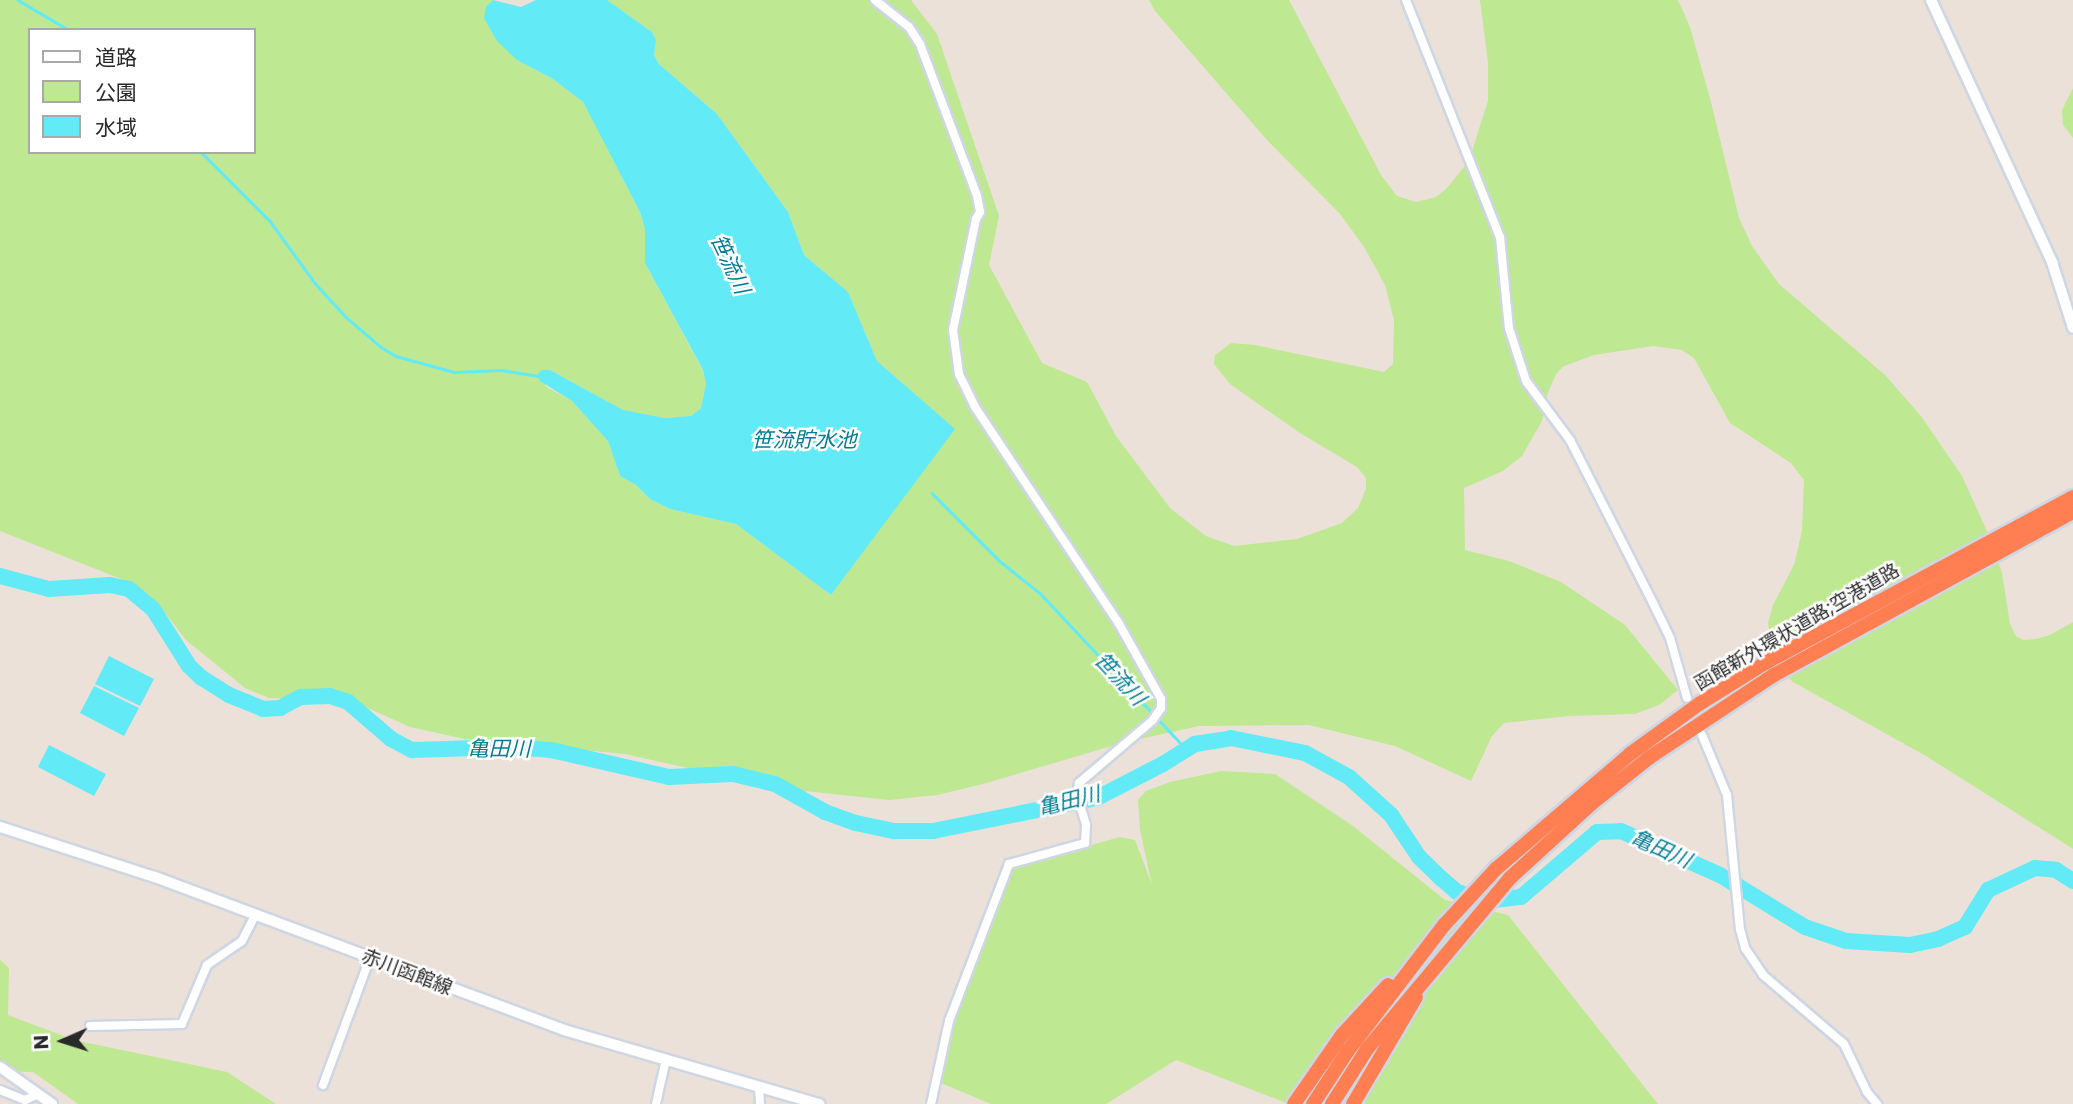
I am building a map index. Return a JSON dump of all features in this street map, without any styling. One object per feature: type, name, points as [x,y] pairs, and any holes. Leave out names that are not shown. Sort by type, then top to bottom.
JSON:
[{"type":"highway","name":"函館新外環状道路;空港道路","points":[[1313,1104],[1417,957],[1496,869],[1620,762],[1699,704],[1765,663],[2073,497]]},
{"type":"highway","name":"函館新外環状道路;空港道路","points":[[1332,1104],[1367,1048],[1510,878],[1601,796],[1704,719],[1774,675],[2073,512]]},
{"type":"highway","points":[[1294,1104],[1342,1035],[1369,1003],[1417,957]]},
{"type":"highway","points":[[1353,1104],[1432,968]]},
{"type":"main road","name":"赤川函館線","points":[[0,827],[155,877],[564,1030],[819,1104]]},
{"type":"street","points":[[875,0],[915,34],[977,196],[980,212],[976,219],[953,330],[959,374],[975,407],[1136,652],[1161,699],[1156,716],[1083,778],[1077,795],[1084,816],[1085,843],[1009,864],[949,1021],[931,1104]]},
{"type":"street","points":[[1406,0],[1500,237],[1509,328],[1526,381],[1570,440],[1588,475],[1670,638],[1687,698]]},
{"type":"street","points":[[1931,0],[2052,262],[2073,328]]},
{"type":"street","points":[[1702,735],[1727,795],[1737,907],[1745,948],[1763,975],[1844,1044],[1860,1079],[1877,1104]]},
{"type":"street","points":[[90,1027],[182,1024],[207,965],[242,942],[256,914]]},
{"type":"street","points":[[323,1085],[370,958]]},
{"type":"street","points":[[656,1104],[666,1059]]},
{"type":"street","points":[[0,1068],[52,1104]]},
{"type":"street","points":[[759,1086],[760,1104]]},
{"type":"street","points":[[0,1090],[25,1100],[36,1095]]},
{"type":"green space","points":[[0,0],[493,0],[517,60],[553,79],[583,102],[640,212],[645,229],[645,263],[703,371],[706,384],[701,408],[691,416],[665,418],[623,410],[550,370],[545,386],[572,401],[608,441],[620,476],[636,485],[650,499],[670,509],[736,524],[831,595],[954,429],[877,361],[848,292],[804,255],[788,212],[717,114],[659,64],[654,55],[656,40],[652,32],[607,0],[911,0],[937,34],[999,216],[989,265],[1042,363],[1087,382],[1116,436],[1170,508],[1206,536],[1234,546],[1297,539],[1342,523],[1358,508],[1366,489],[1366,478],[1357,467],[1300,433],[1230,384],[1214,364],[1215,355],[1231,343],[1255,345],[1384,372],[1393,364],[1394,320],[1385,285],[1364,247],[1341,215],[1267,140],[1155,11],[1149,0],[1289,0],[1381,175],[1397,196],[1416,202],[1436,197],[1469,161],[1488,101],[1488,62],[1480,0],[1678,0],[1690,27],[1711,102],[1739,218],[1752,246],[1779,284],[1885,375],[1921,416],[1962,476],[1991,540],[2002,573],[2010,624],[2016,636],[2023,640],[2036,639],[2050,635],[2073,622],[2073,849],[1926,756],[1793,682],[1779,668],[1772,654],[1768,623],[1773,605],[1794,565],[1802,531],[1804,480],[1791,463],[1730,423],[1694,358],[1682,350],[1653,346],[1594,355],[1564,366],[1556,374],[1547,395],[1542,421],[1522,456],[1503,471],[1464,488],[1465,550],[1509,561],[1561,582],[1625,625],[1678,690],[1659,705],[1635,714],[1569,716],[1504,723],[1492,736],[1471,781],[1395,746],[1309,725],[1199,726],[1122,743],[937,795],[889,800],[777,788],[625,754],[465,739],[410,727],[359,704],[335,700],[269,698],[245,688],[186,640],[159,605],[126,581],[0,531]]},
{"type":"green space","points":[[2073,88],[2073,138],[2063,125],[2062,110]]},
{"type":"green space","points":[[1221,771],[1275,774],[1353,826],[1445,900],[1508,915],[1658,1104],[1289,1104],[1176,1060],[1106,1104],[991,1104],[941,1083],[953,1024],[1012,867],[1120,837],[1135,840],[1152,885],[1140,830],[1138,800],[1146,791],[1170,782]]},
{"type":"green space","points":[[0,960],[9,968],[8,1015],[74,1040],[227,1072],[276,1104],[78,1104],[33,1072],[0,1071]]},
{"type":"water","name":"笹流貯水池","points":[[493,0],[521,7],[536,0],[607,0],[652,32],[656,40],[654,55],[659,64],[717,114],[788,212],[804,255],[848,292],[877,361],[955,429],[831,595],[736,524],[670,509],[650,499],[636,485],[620,476],[608,441],[572,401],[540,381],[538,374],[542,370],[550,370],[623,410],[665,418],[691,416],[701,408],[706,384],[703,370],[645,263],[645,229],[640,212],[583,102],[553,79],[517,60],[497,41],[484,18],[486,7]]},
{"type":"water","points":[[109,656],[154,679],[140,706],[95,684]]},
{"type":"water","points":[[94,686],[139,708],[124,736],[80,713]]},
{"type":"water","points":[[49,745],[106,774],[94,796],[38,767]]},
{"type":"waterway","points":[[18,0],[66,28]]},
{"type":"waterway","points":[[203,154],[270,221],[315,283],[346,317],[381,347],[396,356],[454,372],[501,370],[540,376]]},
{"type":"waterway","name":"笹流川","points":[[932,493],[1001,562],[1041,594],[1186,749]]},
{"type":"waterway","name":"亀田川","points":[[0,576],[49,589],[110,585],[129,589],[153,609],[189,666],[202,678],[229,695],[263,709],[280,708],[301,697],[330,696],[348,702],[391,739],[412,750],[515,747],[551,750],[669,777],[733,774],[775,784],[825,812],[856,823],[895,831],[933,831],[1097,798],[1195,744],[1231,738],[1305,753],[1349,777],[1391,815],[1419,857],[1442,879],[1457,892],[1487,901],[1521,897],[1597,832],[1621,831],[1720,875],[1805,927],[1846,941],[1910,945],[1938,939],[1965,927],[1988,890],[2035,868],[2056,870],[2073,881]]}]
